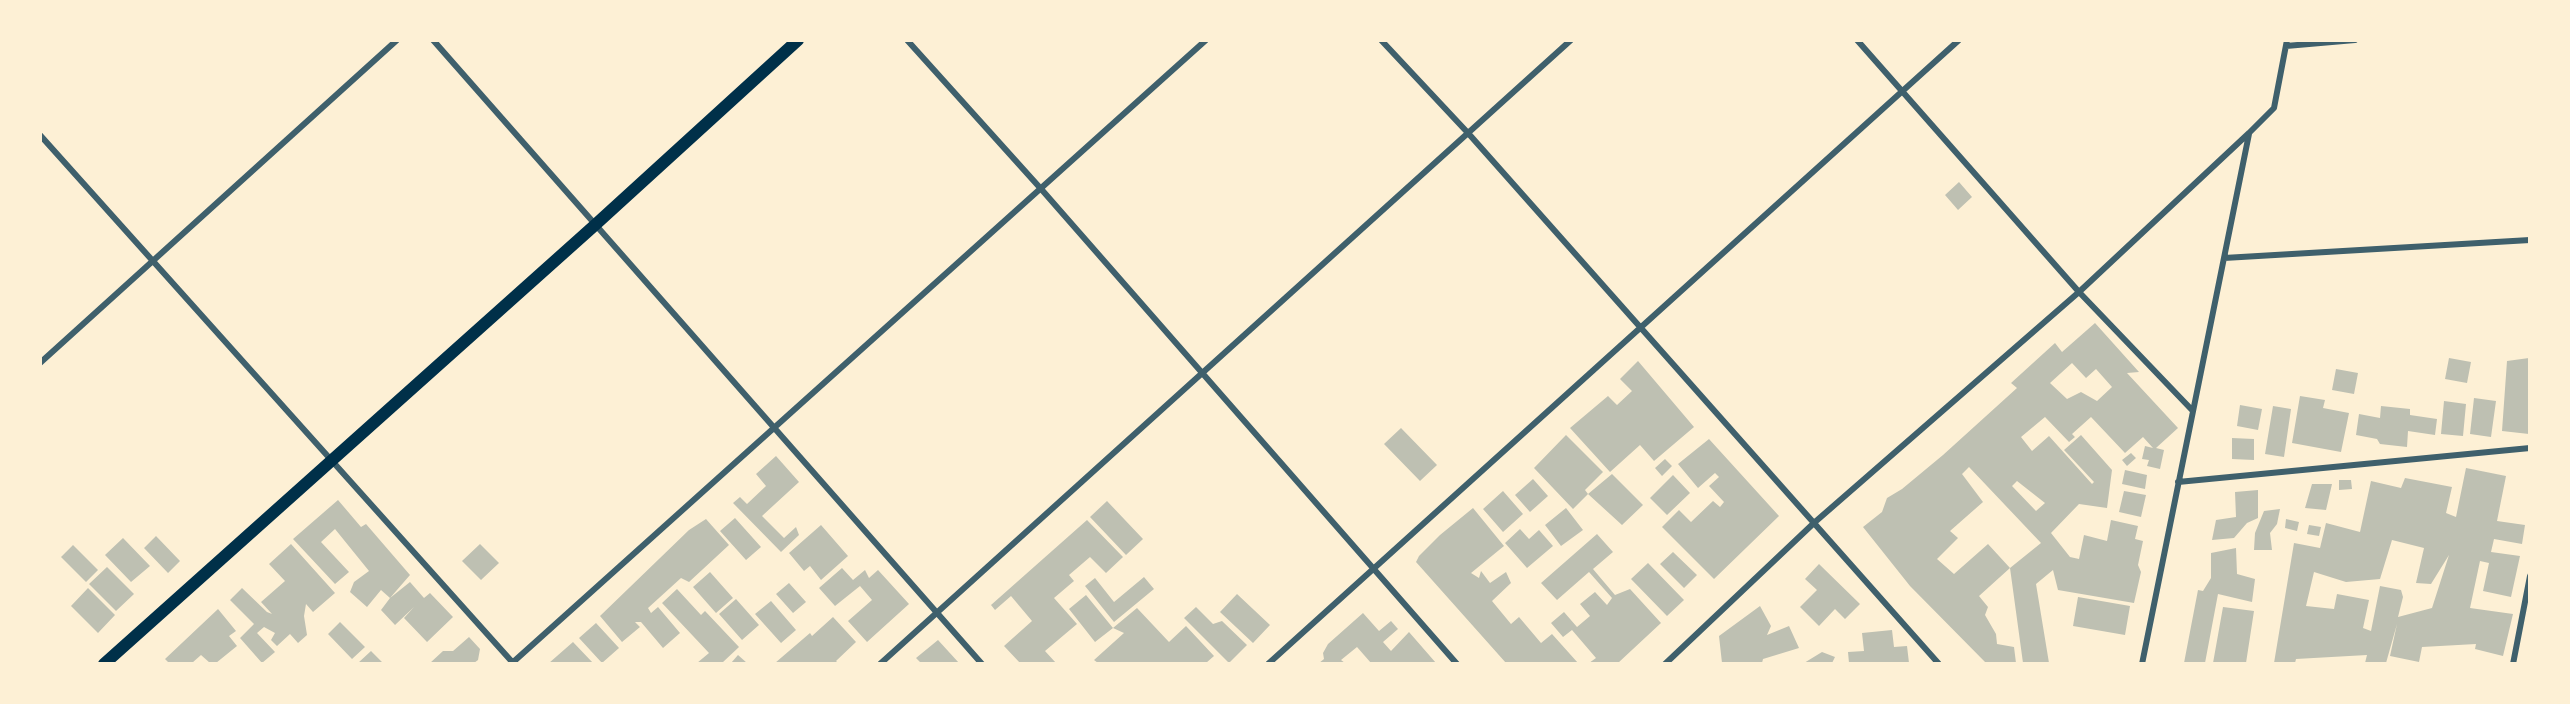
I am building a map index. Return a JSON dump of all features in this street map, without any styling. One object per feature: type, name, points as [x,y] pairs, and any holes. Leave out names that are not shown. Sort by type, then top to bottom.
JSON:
[{"type":"main road","points":[[104,663],[595,225],[798,40]]},
{"type":"street","points":[[40,363],[397,40]]},
{"type":"street","points":[[433,40],[981,663]]},
{"type":"street","points":[[906,40],[1042,189],[1456,663]]},
{"type":"street","points":[[40,135],[513,663],[1206,40]]},
{"type":"street","points":[[1381,40],[1468,133],[1939,663]]},
{"type":"street","points":[[880,663],[1571,40]]},
{"type":"street","points":[[1857,40],[2079,292],[2192,410]]},
{"type":"street","points":[[1268,663],[1959,40]]},
{"type":"street","points":[[1665,663],[1815,522],[2079,292],[2249,133],[2274,108],[2287,43],[2355,40]]},
{"type":"street","points":[[2142,663],[2249,133]]},
{"type":"street","points":[[2224,258],[2529,240]]},
{"type":"street","points":[[2178,482],[2529,448]]},
{"type":"street","points":[[2513,663],[2529,576]]},
{"type":"building","points":[[1959,182],[1972,197],[1958,210],[1945,195]]},
{"type":"building","points":[[2095,323],[2139,372],[2127,373],[2178,428],[2156,448],[2164,450],[2160,469],[2147,466],[2149,460],[2142,459],[2145,446],[2153,448],[2143,437],[2125,453],[2091,417],[2072,434],[2075,437],[2069,442],[2045,417],[2021,437],[2032,451],[2049,436],[2092,484],[2094,482],[2064,450],[2081,435],[2112,470],[2107,508],[2079,504],[2051,533],[2070,557],[2079,559],[2084,535],[2107,541],[2111,520],[2138,526],[2135,539],[2143,541],[2138,565],[2141,572],[2134,603],[2058,590],[2053,570],[2036,584],[2049,663],[2023,663],[2010,568],[1979,596],[1988,607],[1985,615],[1996,634],[1997,644],[2014,647],[2016,663],[1986,663],[1910,586],[1863,527],[1882,512],[1887,498],[1902,489],[1943,455],[2017,388],[2011,383],[2055,343],[2062,352]],"holes":[[[2072,363],[2086,378],[2096,369],[2112,387],[2097,401],[2081,392],[2067,399],[2050,383]],[[1969,467],[2041,543],[2010,568],[1988,544],[1954,574],[1937,559],[1958,538],[1950,531],[1983,502],[1962,474]],[[2017,481],[2045,503],[2036,511],[2012,486]]]},
{"type":"building","points":[[2449,358],[2471,362],[2467,383],[2445,379]]},
{"type":"building","points":[[2529,358],[2529,434],[2502,431],[2507,361]]},
{"type":"building","points":[[1638,361],[1694,427],[1654,461],[1640,445],[1610,472],[1570,428],[1608,396],[1617,405],[1632,391],[1620,379]]},
{"type":"building","points":[[2336,369],[2358,373],[2354,394],[2332,390]]},
{"type":"building","points":[[2300,396],[2325,400],[2323,408],[2349,413],[2341,452],[2292,443]]},
{"type":"building","points":[[2474,398],[2496,401],[2491,437],[2470,434]]},
{"type":"building","points":[[2444,401],[2466,404],[2463,436],[2441,434]]},
{"type":"building","points":[[2240,405],[2262,409],[2258,430],[2237,426]]},
{"type":"building","points":[[2273,406],[2291,409],[2284,457],[2265,454]]},
{"type":"building","points":[[2381,406],[2410,409],[2410,415],[2437,419],[2435,435],[2408,431],[2407,447],[2380,444],[2377,439],[2356,435],[2359,414],[2380,418]]},
{"type":"building","points":[[1401,428],[1437,465],[1420,481],[1384,444]]},
{"type":"building","points":[[1566,435],[1603,472],[1585,490],[1588,494],[1573,509],[1534,468]]},
{"type":"building","points":[[2232,438],[2254,439],[2254,460],[2232,459]]},
{"type":"building","points":[[1709,439],[1779,516],[1714,579],[1662,527],[1679,510],[1691,522],[1713,501],[1720,507],[1724,502],[1709,486],[1719,477],[1715,473],[1698,488],[1678,464]]},
{"type":"building","points":[[2131,453],[2136,458],[2127,466],[2122,460]]},
{"type":"building","points":[[776,456],[799,482],[762,516],[784,538],[796,527],[799,535],[781,552],[733,503],[740,497],[747,504],[766,486],[756,474]]},
{"type":"building","points":[[1665,459],[1672,466],[1662,476],[1655,468]]},
{"type":"building","points":[[2466,468],[2506,476],[2497,521],[2525,525],[2522,544],[2494,539],[2491,552],[2520,556],[2511,597],[2483,591],[2489,563],[2480,561],[2470,608],[2513,614],[2503,656],[2475,649],[2476,644],[2422,647],[2419,662],[2390,656],[2397,624],[2386,663],[2365,663],[2367,655],[2296,659],[2295,663],[2274,663],[2294,543],[2320,548],[2326,523],[2360,532],[2371,481],[2401,488],[2405,478],[2452,487],[2446,513],[2456,517]],"holes":[[[2392,540],[2424,548],[2416,583],[2431,584],[2449,555],[2432,608],[2398,617],[2403,597],[2401,590],[2380,586],[2371,631],[2363,628],[2369,600],[2337,594],[2334,609],[2306,606],[2314,572],[2346,582],[2380,579]]]},
{"type":"building","points":[[2125,470],[2147,475],[2145,489],[2122,484]]},
{"type":"building","points":[[1612,474],[1643,505],[1622,525],[1588,494]]},
{"type":"building","points":[[1673,475],[1690,493],[1667,515],[1650,498]]},
{"type":"building","points":[[1533,479],[1548,496],[1530,512],[1515,495]]},
{"type":"building","points":[[2339,480],[2351,480],[2352,489],[2339,490]]},
{"type":"building","points":[[2312,484],[2332,484],[2326,510],[2305,508]]},
{"type":"building","points":[[2258,490],[2258,518],[2247,523],[2234,538],[2212,540],[2216,520],[2236,517],[2235,492]]},
{"type":"building","points":[[1503,491],[1523,514],[1503,532],[1483,509]]},
{"type":"building","points":[[2124,491],[2146,495],[2141,517],[2119,512]]},
{"type":"building","points":[[338,500],[361,527],[366,524],[410,575],[390,598],[381,590],[367,607],[350,592],[354,582],[369,571],[335,529],[321,542],[349,572],[335,584],[293,539]]},
{"type":"building","points":[[1107,501],[1143,539],[1126,555],[1090,517]]},
{"type":"building","points":[[1473,508],[1504,546],[1471,573],[1479,578],[1481,571],[1490,583],[1506,572],[1511,583],[1492,601],[1511,624],[1519,617],[1541,643],[1552,634],[1578,663],[1506,663],[1416,562],[1440,535]]},
{"type":"building","points":[[1566,508],[1583,530],[1561,546],[1545,525]]},
{"type":"building","points":[[2280,509],[2277,524],[2270,533],[2272,550],[2254,550],[2255,533],[2264,511]]},
{"type":"building","points":[[735,518],[761,547],[746,560],[720,531]]},
{"type":"building","points":[[706,519],[729,545],[689,582],[681,578],[648,608],[651,613],[658,607],[680,633],[663,648],[641,622],[635,622],[640,627],[622,642],[600,616],[689,530]]},
{"type":"building","points":[[2286,519],[2299,522],[2297,531],[2285,528]]},
{"type":"building","points":[[1087,520],[1123,557],[1106,573],[1090,557],[1069,575],[1074,581],[1054,598],[1077,624],[1045,651],[1056,663],[1020,663],[1004,646],[1032,621],[1011,596],[995,610],[991,605]]},
{"type":"building","points":[[821,525],[848,556],[821,580],[810,566],[804,571],[789,553]]},
{"type":"building","points":[[2309,525],[2321,527],[2319,536],[2307,534]]},
{"type":"building","points":[[1520,529],[1529,539],[1539,530],[1553,546],[1527,568],[1505,543]]},
{"type":"building","points":[[1597,534],[1613,552],[1593,569],[1615,595],[1630,589],[1661,623],[1618,663],[1589,663],[1596,658],[1572,630],[1563,637],[1551,623],[1564,612],[1577,627],[1590,616],[1580,604],[1595,592],[1607,605],[1612,598],[1589,572],[1557,600],[1541,583]]},
{"type":"building","points":[[156,536],[180,561],[168,573],[144,548]]},
{"type":"building","points":[[123,538],[150,566],[131,582],[105,555]]},
{"type":"building","points":[[291,544],[335,593],[313,612],[306,604],[304,616],[307,635],[298,643],[290,634],[277,646],[271,640],[275,633],[264,627],[257,633],[275,652],[262,663],[240,638],[254,624],[230,600],[242,588],[272,614],[261,602],[285,581],[269,564]]},
{"type":"building","points":[[480,544],[499,563],[481,580],[462,561]]},
{"type":"building","points":[[73,545],[98,570],[86,582],[61,557]]},
{"type":"building","points":[[2236,548],[2237,574],[2255,579],[2252,602],[2218,594],[2205,663],[2184,663],[2198,590],[2203,591],[2211,578],[2211,553]]},
{"type":"building","points":[[1673,552],[1697,575],[1684,588],[1660,564]]},
{"type":"building","points":[[1648,563],[1684,600],[1667,616],[1631,579]]},
{"type":"building","points":[[1819,564],[1860,604],[1845,619],[1835,609],[1819,626],[1800,607],[1817,590],[1805,579]]},
{"type":"building","points":[[107,567],[134,594],[116,611],[89,584]]},
{"type":"building","points":[[842,568],[853,580],[865,570],[869,578],[878,570],[909,604],[867,642],[848,621],[872,600],[860,586],[835,606],[819,588]]},
{"type":"building","points":[[710,572],[733,598],[716,613],[693,587]]},
{"type":"building","points":[[1144,577],[1154,589],[1114,622],[1085,586],[1095,578],[1114,602]]},
{"type":"building","points":[[410,582],[424,598],[430,593],[453,617],[427,642],[404,618],[414,607],[395,625],[381,610],[390,598]]},
{"type":"building","points":[[789,583],[806,602],[793,613],[776,594]]},
{"type":"building","points":[[88,588],[115,615],[98,633],[71,606]]},
{"type":"building","points":[[677,589],[701,615],[705,611],[739,647],[722,663],[697,663],[709,653],[662,603]]},
{"type":"building","points":[[1237,594],[1270,625],[1253,643],[1220,612]]},
{"type":"building","points":[[1086,595],[1113,628],[1095,642],[1069,609]]},
{"type":"building","points":[[2078,597],[2130,606],[2125,635],[2073,626]]},
{"type":"building","points":[[736,599],[759,625],[742,640],[719,614]]},
{"type":"building","points":[[771,601],[796,630],[781,643],[755,614]]},
{"type":"building","points":[[1760,606],[1771,626],[1767,635],[1789,626],[1799,648],[1763,659],[1762,663],[1722,663],[1719,636]]},
{"type":"building","points":[[1196,607],[1213,624],[1222,621],[1247,645],[1229,663],[1184,618]]},
{"type":"building","points":[[2223,607],[2254,611],[2246,663],[2213,663]]},
{"type":"building","points":[[1137,608],[1169,642],[1186,626],[1214,656],[1206,663],[1098,663],[1094,660],[1124,633],[1113,628]]},
{"type":"building","points":[[218,609],[236,631],[229,636],[237,646],[216,663],[210,663],[201,655],[192,663],[169,663],[165,659]]},
{"type":"building","points":[[1363,613],[1379,631],[1391,621],[1398,629],[1383,642],[1391,651],[1409,632],[1436,663],[1371,663],[1357,647],[1341,660],[1345,663],[1319,663],[1324,659],[1323,653],[1328,644]]},
{"type":"building","points":[[833,617],[856,642],[836,661],[838,663],[775,663],[810,633],[812,636]]},
{"type":"building","points":[[340,622],[365,647],[352,659],[328,634]]},
{"type":"building","points":[[596,623],[619,648],[602,663],[579,638]]},
{"type":"building","points":[[1892,630],[1894,647],[1907,646],[1909,663],[1849,663],[1848,652],[1864,651],[1862,633]]},
{"type":"building","points":[[469,637],[480,649],[478,660],[474,663],[430,663],[443,651],[453,651]]},
{"type":"building","points":[[938,640],[959,663],[921,663],[916,658]]},
{"type":"building","points":[[573,642],[593,663],[549,663]]},
{"type":"building","points":[[371,651],[383,663],[358,663]]},
{"type":"building","points":[[1822,652],[1835,657],[1832,663],[1804,663]]},
{"type":"building","points":[[738,655],[747,663],[731,663]]}]
